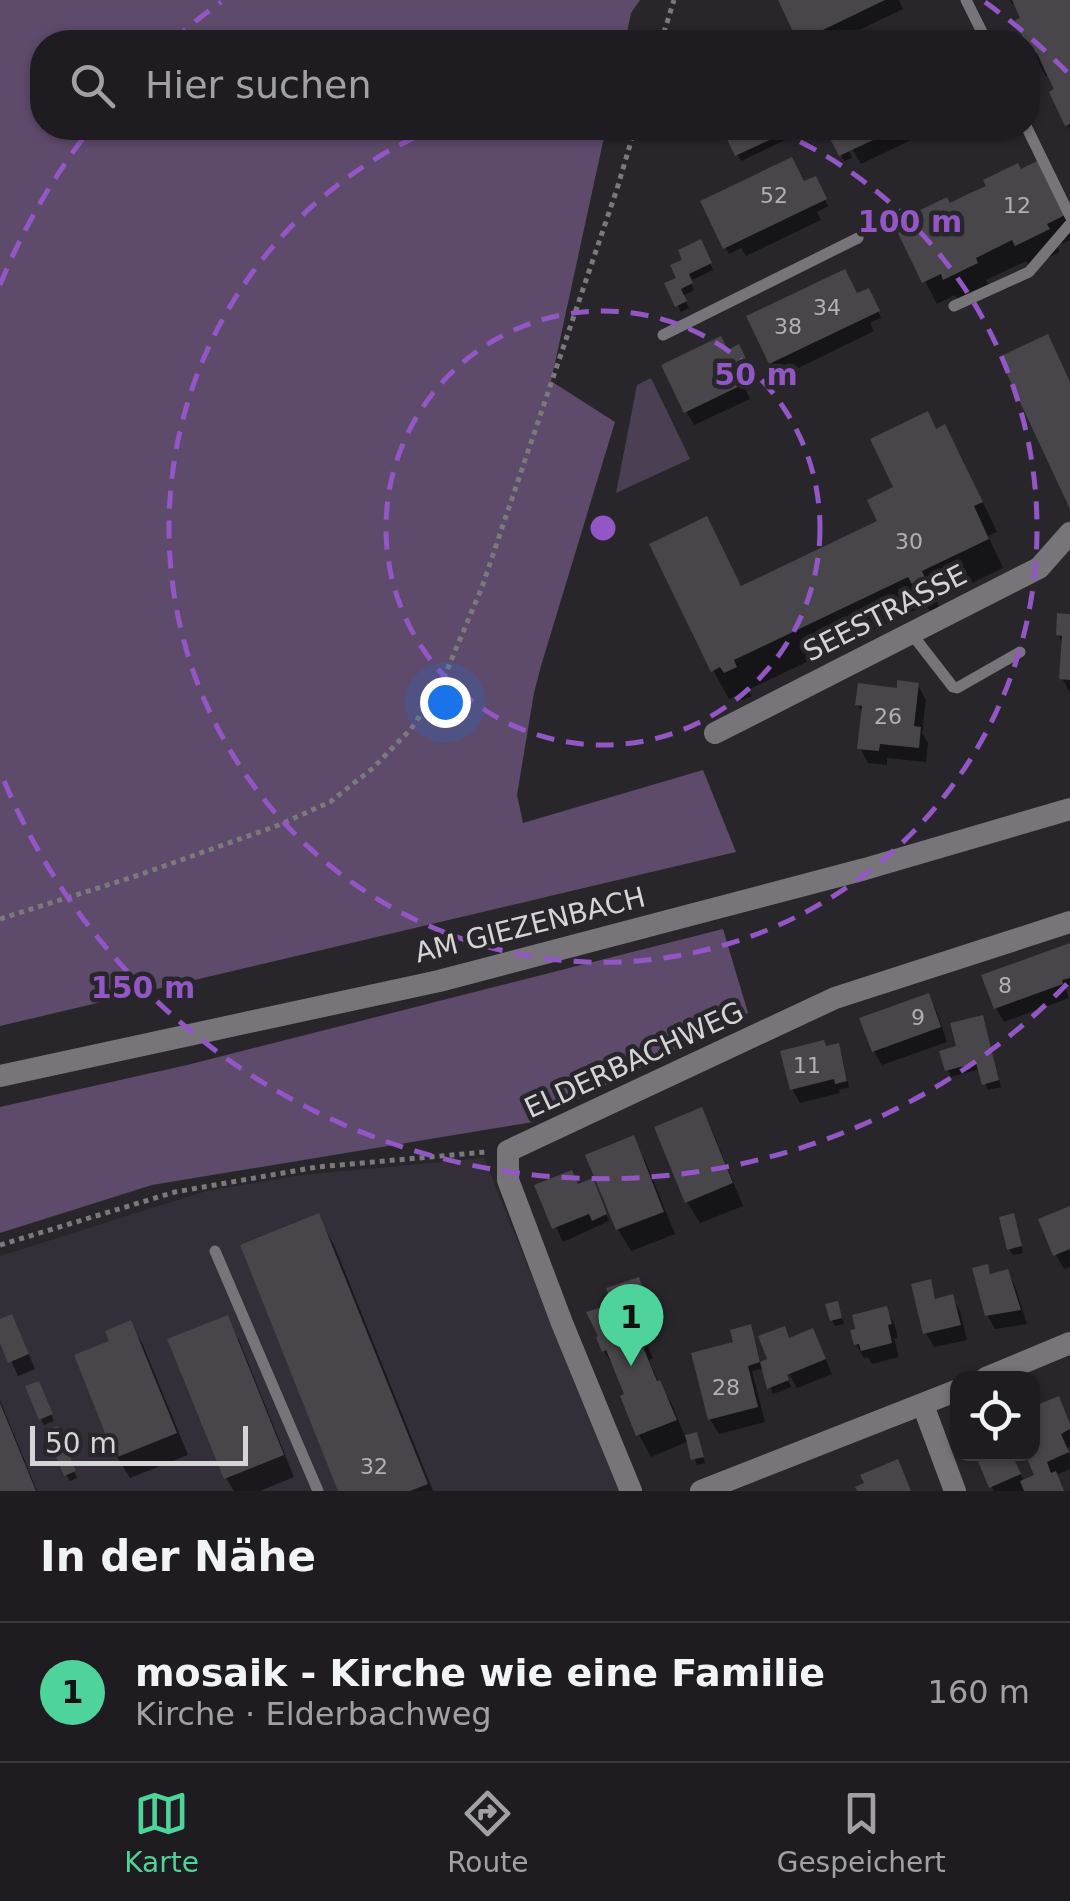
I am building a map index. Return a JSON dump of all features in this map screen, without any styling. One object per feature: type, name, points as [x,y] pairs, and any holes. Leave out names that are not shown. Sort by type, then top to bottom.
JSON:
[{"type":"street","name":"SEESTRASSE","points":[[715,733],[1039,568],[1070,533]]},
{"type":"street","name":"AM GIEZENBACH","points":[[0,1076],[439,981],[865,869],[1070,808]]},
{"type":"street","name":"ELDERBACHWEG","points":[[631,1491],[508,1180],[508,1151],[835,998],[1070,922]]},
{"type":"street","points":[[1003,1371],[1070,1343]]},
{"type":"street","points":[[701,1491],[950,1393]]},
{"type":"street","points":[[923,1405],[955,1491]]},
{"type":"lane","points":[[966,0],[980,30]]},
{"type":"lane","points":[[1034,140],[1070,216]]},
{"type":"lane","points":[[954,306],[1029,272],[1070,224]]},
{"type":"lane","points":[[663,335],[858,238]]},
{"type":"lane","points":[[910,634],[953,688],[1020,652]]},
{"type":"lane","points":[[214,1251],[318,1491]]},
{"type":"path","points":[[665,30],[674,0]]},
{"type":"path","points":[[0,920],[157,869],[279,825],[330,802],[373,768],[411,729],[442,682],[482,587],[632,140]]},
{"type":"path","points":[[0,1245],[175,1192],[317,1166],[508,1151]]},
{"type":"shaded area","points":[[0,0],[640,0],[631,13],[627,30],[30,30],[30,140],[603,140],[551,381],[615,422],[541,666],[517,795],[523,823],[703,770],[736,852],[0,1026]]},
{"type":"shaded area","points":[[651,378],[690,459],[616,493],[637,385]]},
{"type":"shaded area","points":[[723,929],[748,1013],[533,1122],[152,1185],[0,1233],[0,1107],[187,1065]]},
{"type":"shaded area","points":[[484,1158],[619,1491],[0,1491],[0,1256],[206,1191],[302,1175]]},
{"type":"building","points":[[778,0],[885,0],[823,30],[792,30]]},
{"type":"building","points":[[1012,0],[1070,0],[1070,124],[1065,126],[1049,92],[1054,89],[1040,59],[1040,30],[1020,30],[1015,20],[1020,18]]},
{"type":"building","points":[[727,140],[769,140],[735,156]]},
{"type":"building","points":[[831,140],[873,140],[839,156]]},
{"type":"building","points":[[792,157],[804,181],[816,176],[827,199],[723,249],[700,201]]},
{"type":"building","points":[[1039,160],[1065,215],[1047,224],[1050,229],[1015,246],[1012,240],[943,280],[941,274],[922,283],[896,229],[915,220],[912,214],[947,197],[950,203],[986,186],[983,180],[1018,163],[1021,169]]},
{"type":"building","points":[[701,239],[712,263],[689,274],[693,283],[681,289],[687,301],[675,307],[664,283],[676,278],[670,265],[682,260],[678,250]]},
{"type":"building","points":[[845,269],[857,293],[869,288],[880,311],[769,364],[746,316]]},
{"type":"building","points":[[1048,334],[1070,382],[1070,509],[999,357]]},
{"type":"building","points":[[721,336],[728,350],[739,344],[750,367],[739,373],[744,384],[684,413],[661,365]]},
{"type":"building","points":[[928,411],[936,429],[945,424],[983,502],[974,506],[989,539],[922,571],[925,578],[912,584],[908,577],[734,660],[737,667],[724,673],[720,667],[711,672],[649,544],[707,516],[741,586],[877,521],[867,500],[893,487],[870,439]]},
{"type":"building","points":[[1057,613],[1070,614],[1070,680],[1059,679],[1062,636],[1056,635]]},
{"type":"building","points":[[897,680],[919,683],[914,726],[921,727],[919,748],[880,744],[879,751],[857,749],[862,706],[855,705],[858,683],[897,688]]},
{"type":"building","points":[[1070,943],[1070,978],[994,1009],[981,975]]},
{"type":"building","points":[[929,993],[941,1027],[872,1052],[859,1018]]},
{"type":"building","points":[[983,1015],[999,1080],[982,1085],[976,1063],[945,1071],[939,1051],[956,1046],[950,1023]]},
{"type":"building","points":[[824,1040],[826,1046],[839,1043],[847,1081],[835,1084],[834,1079],[790,1090],[780,1051]]},
{"type":"building","points":[[702,1107],[733,1183],[685,1203],[654,1127]]},
{"type":"building","points":[[634,1135],[664,1212],[616,1230],[585,1155]]},
{"type":"building","points":[[572,1170],[578,1184],[593,1178],[607,1214],[592,1221],[589,1214],[552,1229],[534,1185]]},
{"type":"building","points":[[1070,1206],[1070,1249],[1053,1256],[1038,1219]]},
{"type":"building","points":[[319,1213],[428,1484],[410,1491],[338,1491],[240,1245]]},
{"type":"building","points":[[1014,1213],[1022,1246],[1007,1250],[999,1217]]},
{"type":"building","points":[[988,1264],[990,1274],[1008,1269],[1021,1310],[985,1316],[972,1268]]},
{"type":"building","points":[[639,1277],[643,1289],[626,1295],[642,1336],[639,1337],[677,1420],[636,1436],[620,1396],[624,1394],[586,1312],[612,1304],[606,1288]]},
{"type":"building","points":[[931,1279],[935,1299],[953,1294],[961,1325],[923,1334],[911,1284]]},
{"type":"building","points":[[838,1301],[842,1318],[830,1321],[825,1304]]},
{"type":"building","points":[[887,1306],[892,1343],[861,1351],[859,1344],[854,1345],[850,1330],[855,1329],[852,1315]]},
{"type":"building","points":[[12,1314],[29,1354],[8,1363],[0,1343],[0,1319]]},
{"type":"building","points":[[228,1315],[284,1455],[224,1479],[167,1339]]},
{"type":"building","points":[[131,1320],[177,1433],[115,1458],[74,1355],[109,1341],[105,1331]]},
{"type":"building","points":[[751,1324],[760,1362],[748,1366],[758,1407],[708,1420],[691,1353],[733,1342],[730,1330]]},
{"type":"building","points":[[785,1326],[789,1338],[813,1328],[826,1359],[787,1375],[789,1380],[767,1389],[760,1362],[767,1359],[758,1336]]},
{"type":"building","points":[[39,1381],[53,1414],[39,1420],[25,1386]]},
{"type":"building","points":[[1059,1396],[1070,1424],[1070,1429],[1061,1434],[1069,1452],[1047,1462],[1051,1473],[1056,1471],[1064,1491],[1024,1491],[1020,1481],[1034,1475],[1028,1461],[1040,1461],[1040,1404]]},
{"type":"building","points":[[0,1403],[36,1491],[0,1491]]},
{"type":"building","points":[[58,1426],[76,1471],[64,1476],[45,1431]]},
{"type":"building","points":[[697,1432],[704,1457],[691,1460],[685,1435]]},
{"type":"building","points":[[898,1459],[911,1491],[857,1491],[855,1487],[864,1483],[860,1475]]},
{"type":"building","points":[[978,1461],[1015,1461],[1021,1474],[989,1488]]},
{"type":"place","name":"mosaik - Kirche wie eine Familie","points":[[631,1366]]}]
